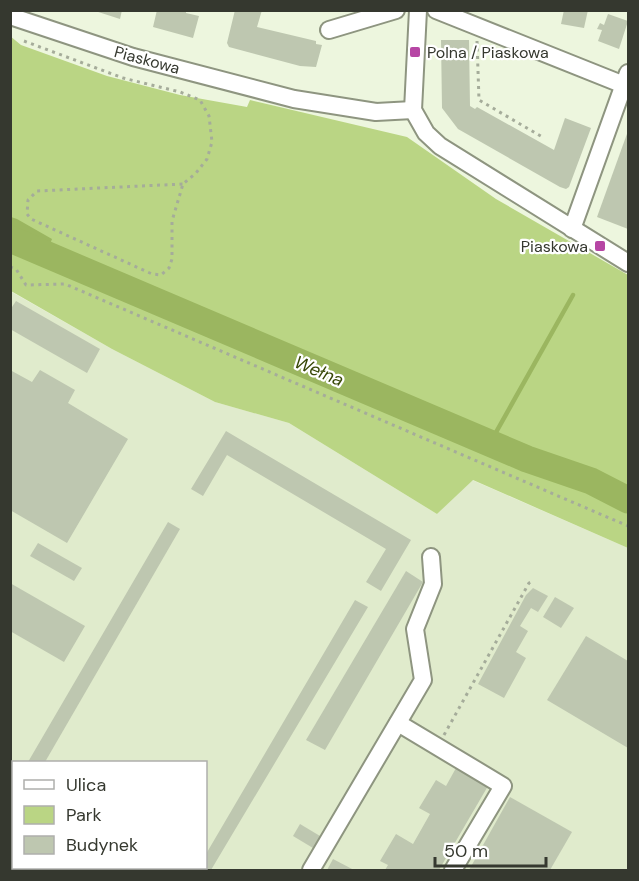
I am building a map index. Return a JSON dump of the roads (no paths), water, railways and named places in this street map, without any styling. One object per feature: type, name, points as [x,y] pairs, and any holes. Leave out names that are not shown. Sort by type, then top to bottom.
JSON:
[{"type":"street","points":[[329,30],[396,10]]},
{"type":"street","points":[[418,10],[413,110],[426,133],[440,146],[628,263]]},
{"type":"street","points":[[436,10],[477,27],[626,79],[573,229]]},
{"type":"street","name":"Piaskowa","points":[[10,16],[133,57],[294,99],[376,112],[413,110]]},
{"type":"street","points":[[311,870],[423,680],[415,629],[433,584],[431,557]]},
{"type":"street","points":[[398,723],[503,786],[453,870]]},
{"type":"waterway","name":"Wełna","points":[[10,239],[527,459],[591,481],[628,500]]},
{"type":"waterway","points":[[490,443],[573,295]]},
{"type":"place","name":"Polna / Piaskowa","points":[[415,52]]},
{"type":"place","name":"Piaskowa","points":[[600,246]]}]
